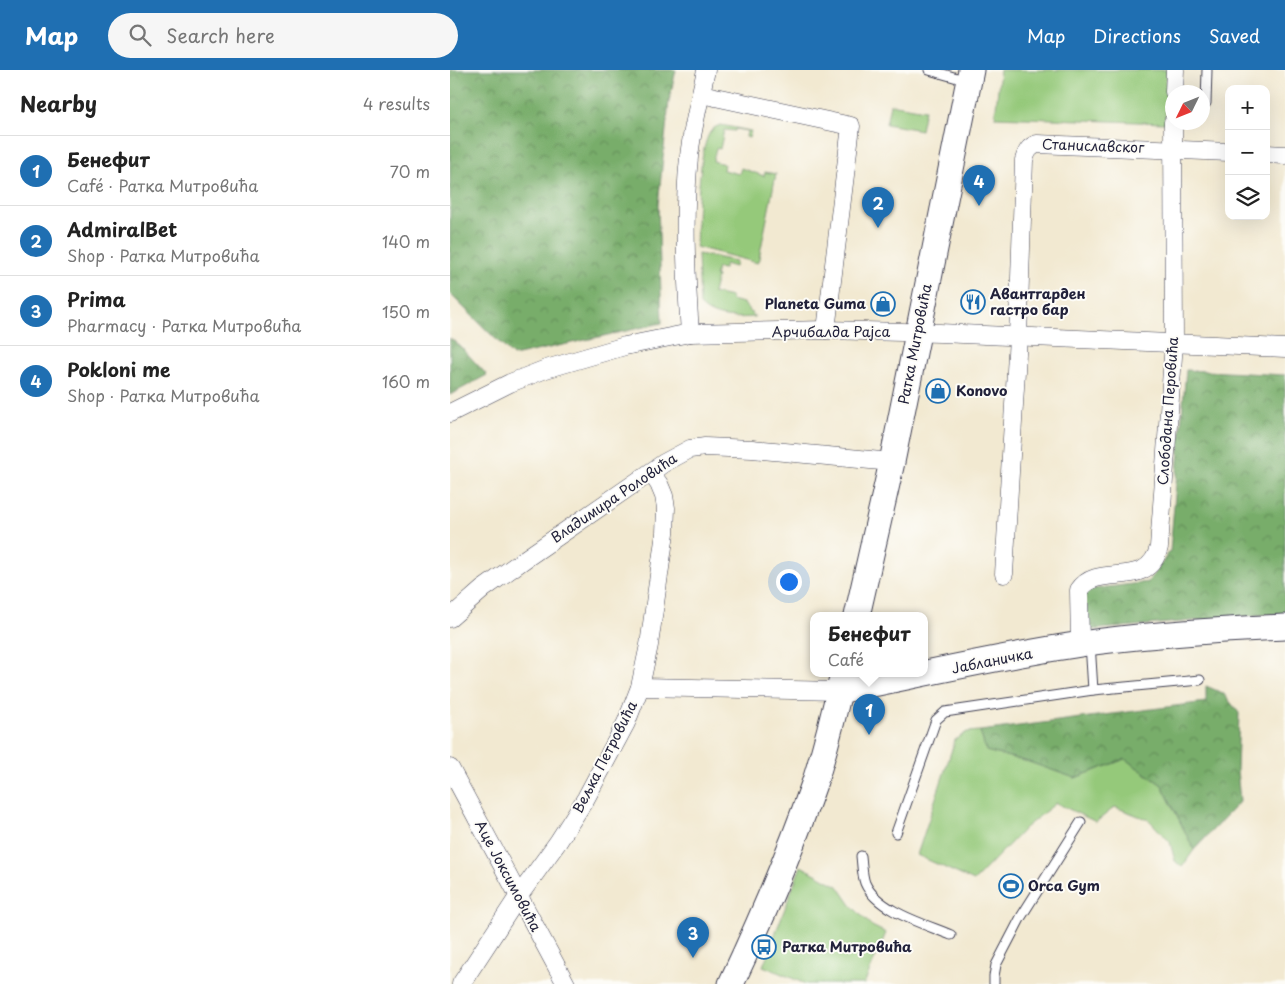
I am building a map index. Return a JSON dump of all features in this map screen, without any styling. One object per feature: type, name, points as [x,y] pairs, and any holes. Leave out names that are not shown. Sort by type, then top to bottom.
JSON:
[{"type":"main road","name":"Ратка Митровића","points":[[857,612],[892,462],[970,76]]},
{"type":"main road","name":"Јабланичка","points":[[928,669],[1085,644],[1205,630],[1285,627]]},
{"type":"main road","name":"Јабланичка","points":[[841,683],[879,677]]},
{"type":"main road","points":[[731,984],[752,939],[796,832],[815,779],[841,683]]},
{"type":"street","points":[[690,333],[686,279],[686,201],[689,155],[706,70]]},
{"type":"street","points":[[1174,85],[1175,70]]},
{"type":"street","points":[[701,94],[851,126],[826,330]]},
{"type":"street","name":"Слободана Перовића","points":[[1085,644],[1079,590],[1084,582],[1092,578],[1132,574],[1143,570],[1157,556],[1159,547],[1174,343],[1173,130]]},
{"type":"street","name":"Станиславског","points":[[1018,337],[1024,160],[1031,146],[1044,144],[1225,152]]},
{"type":"street","points":[[1270,154],[1285,155]]},
{"type":"street","name":"Арчибалда Рајса","points":[[450,413],[510,383],[546,369],[617,348],[690,333],[826,330],[1285,348]]},
{"type":"street","points":[[1004,574],[1018,337]]},
{"type":"street","name":"Владимира Роловића","points":[[450,618],[483,589],[651,473],[690,449],[752,449],[892,462]]},
{"type":"street","name":"Вељка Петровића","points":[[461,984],[586,798],[626,723],[640,687],[649,645],[665,533],[666,508],[664,496],[659,484],[651,473]]},
{"type":"street","name":"Јабланичка","points":[[640,687],[841,683]]},
{"type":"street","name":"Аце Јоксимовића","points":[[450,768],[566,984]]},
{"type":"lane","points":[[929,70],[970,76]]},
{"type":"lane","points":[[1207,70],[1207,85]]},
{"type":"lane","points":[[1085,644],[1093,690]]},
{"type":"lane","points":[[896,833],[936,720],[951,710],[1093,690],[1200,680]]},
{"type":"lane","points":[[994,984],[996,965],[1021,917],[1081,822]]},
{"type":"lane","points":[[861,856],[865,882],[876,899],[903,915],[951,935]]},
{"type":"green space","points":[[450,70],[676,70],[669,101],[658,205],[662,323],[513,356],[450,294]]},
{"type":"green space","points":[[1000,70],[1167,70],[1165,123],[995,117]]},
{"type":"green space","points":[[890,104],[925,110],[921,130],[886,124]]},
{"type":"green space","points":[[721,125],[751,131],[749,138],[746,137],[747,131],[724,130],[720,149],[716,148],[713,161],[724,164],[723,170],[739,174],[741,168],[764,176],[765,172],[776,174],[758,263],[696,247],[703,152],[711,131]]},
{"type":"green space","points":[[698,254],[736,261],[735,267],[725,264],[724,269],[717,268],[713,293],[731,297],[731,300],[743,303],[755,317],[733,318],[719,316],[700,305]]},
{"type":"green space","points":[[450,338],[487,375],[450,395]]},
{"type":"green space","points":[[1186,370],[1285,375],[1285,613],[1088,630],[1085,590],[1148,582],[1170,551]]},
{"type":"green space","points":[[1206,686],[1223,693],[1239,713],[1237,770],[1240,801],[1194,850],[1162,785],[1125,759],[1075,778],[1029,762],[986,751],[980,731],[1206,702]]},
{"type":"green space","points":[[980,731],[986,751],[1029,762],[1075,778],[1125,759],[1162,785],[1194,850],[1182,867],[1175,861],[1170,842],[1149,820],[1115,807],[1096,822],[1056,803],[1026,827],[974,881],[917,855],[955,740],[967,732]]},
{"type":"green space","points":[[801,866],[838,886],[851,905],[872,926],[886,933],[864,984],[806,984],[763,966]]},
{"type":"place","name":"Pokloni me","points":[[979,206]]},
{"type":"place","name":"AdmiralBet","points":[[878,228]]},
{"type":"place","name":"Авантгарден гастро бар","points":[[973,302]]},
{"type":"place","name":"Planeta Guma","points":[[883,304]]},
{"type":"place","name":"Konovo","points":[[938,391]]},
{"type":"place","name":"Бенефит","points":[[869,735]]},
{"type":"place","name":"Orca Gym","points":[[1011,886]]},
{"type":"place","name":"Ратка Митровића","points":[[764,947]]},
{"type":"place","name":"Prima","points":[[693,958]]}]
